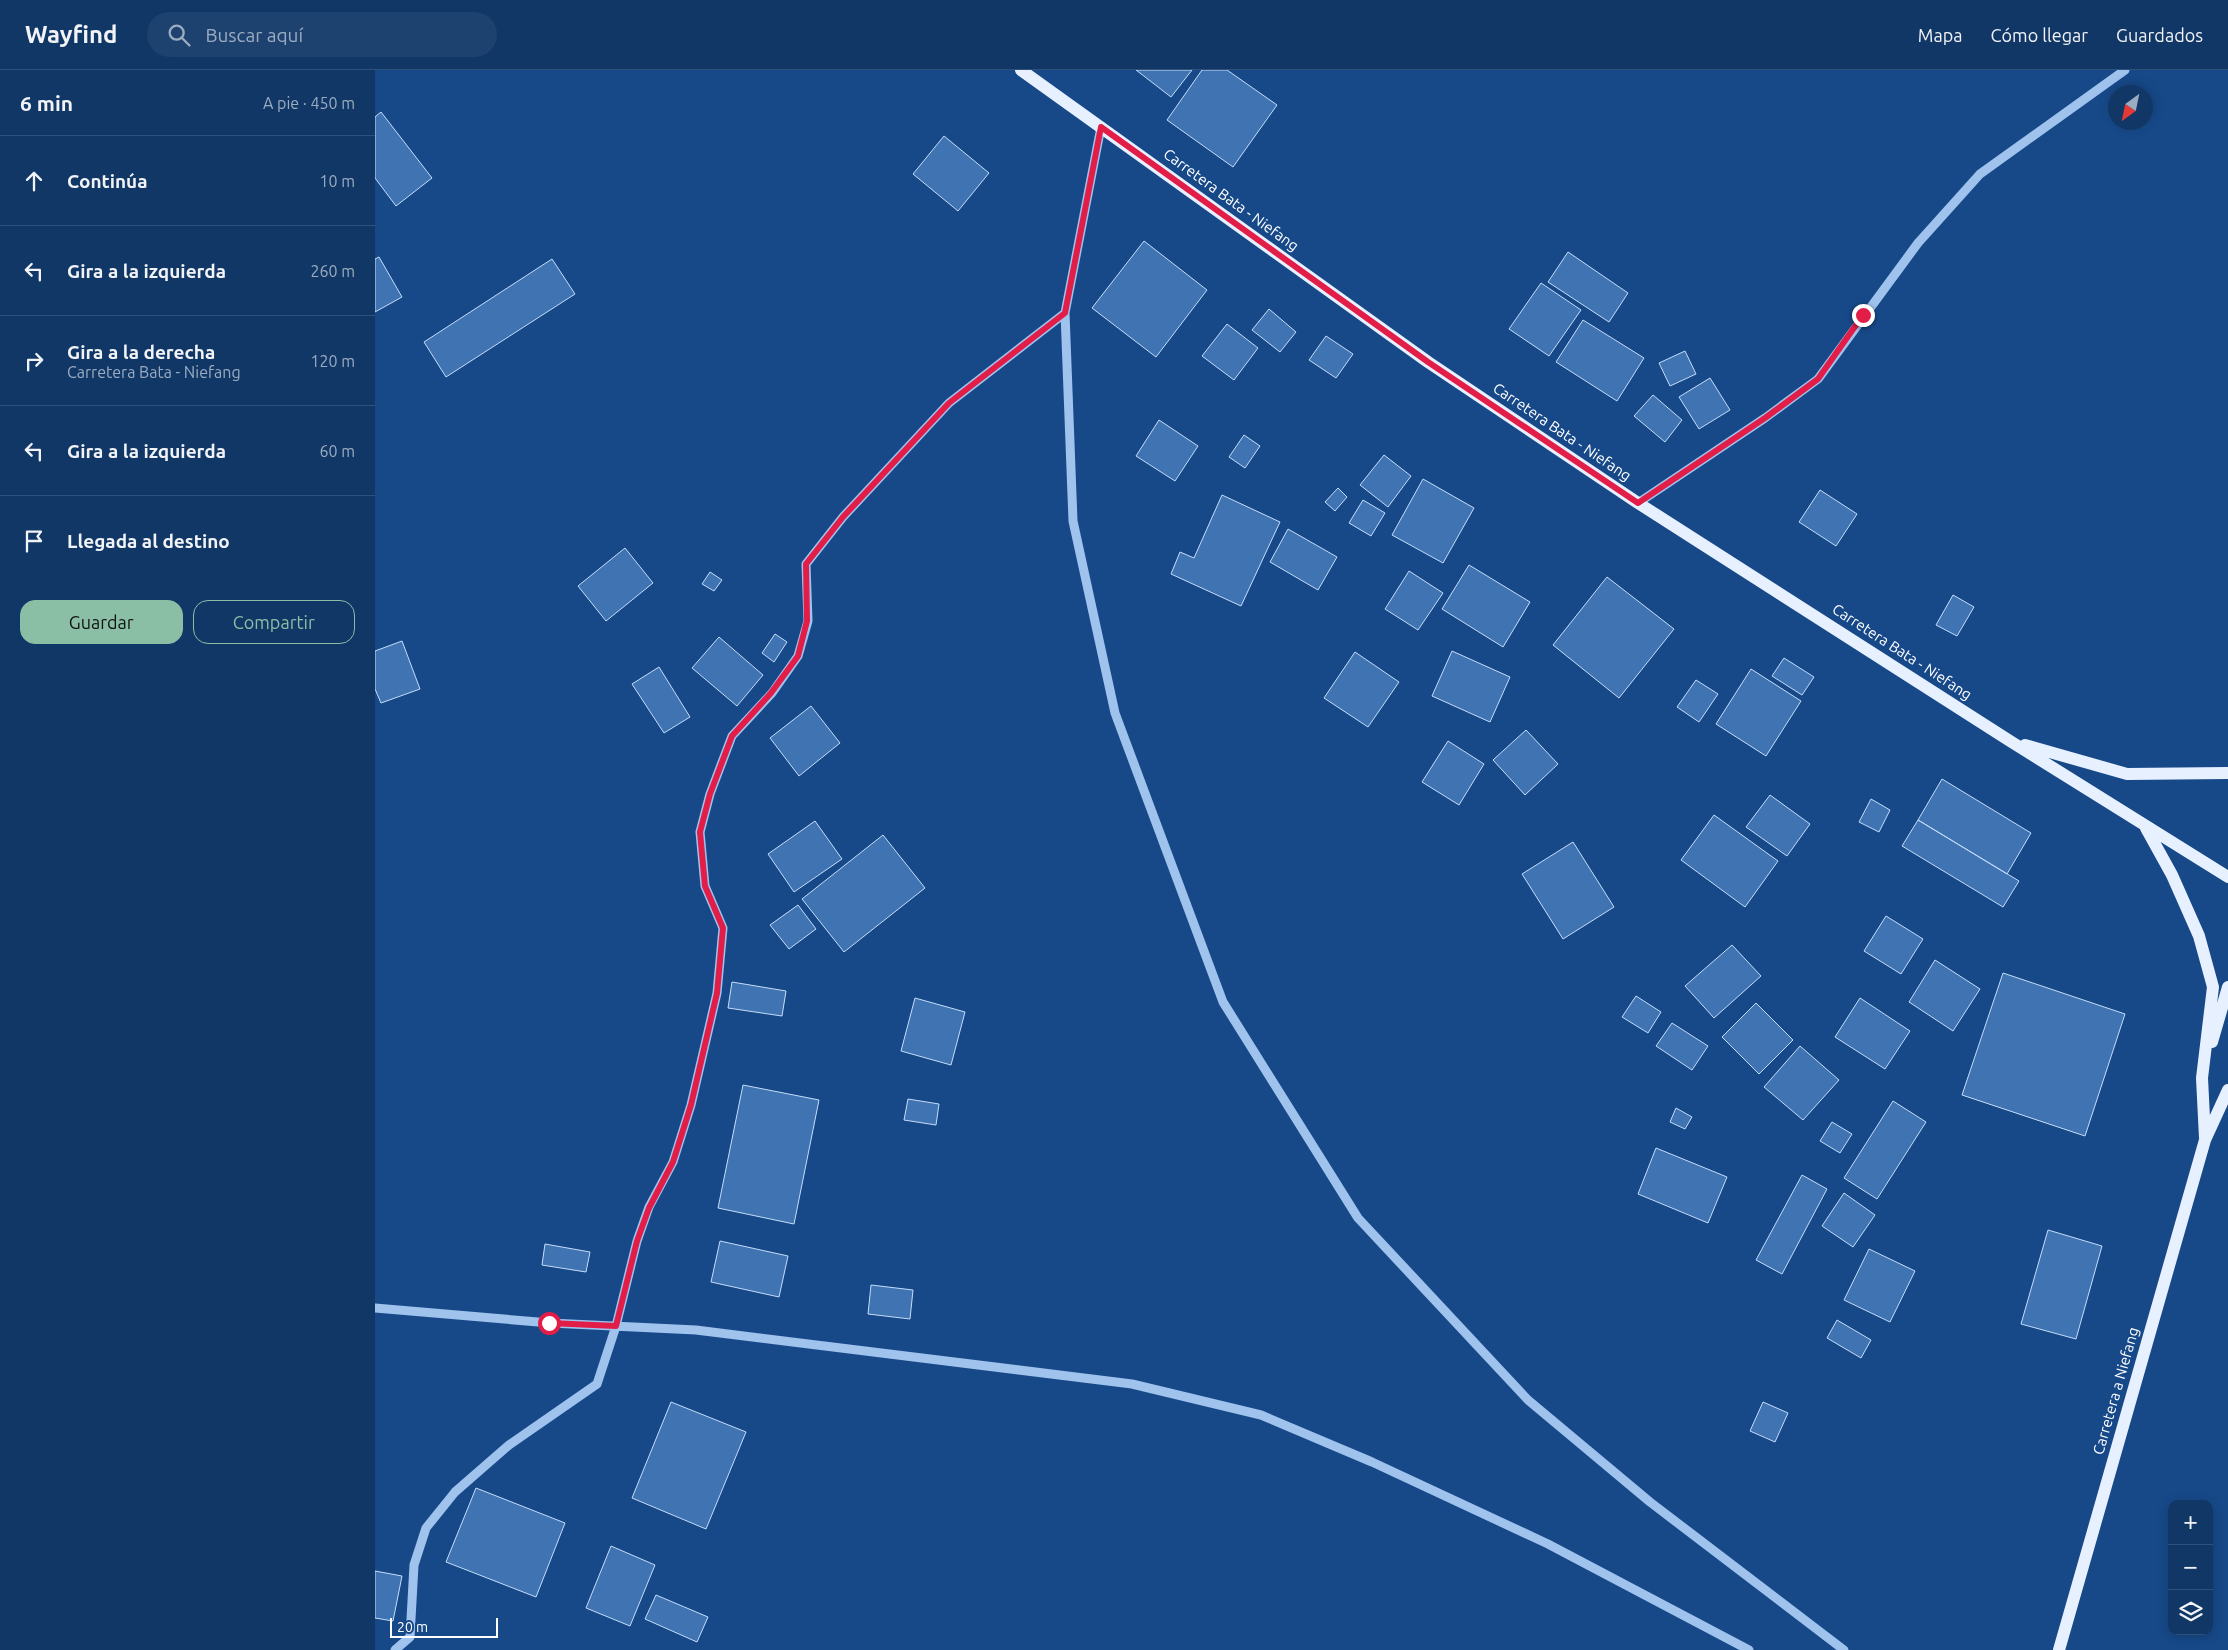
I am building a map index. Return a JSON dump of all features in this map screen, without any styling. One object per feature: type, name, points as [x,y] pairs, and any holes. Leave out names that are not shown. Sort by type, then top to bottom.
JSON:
[{"type":"main road","name":"Carretera Bata - Niefang","points":[[1021,70],[1428,362],[1638,503],[2146,827],[2228,877]]},
{"type":"main road","points":[[2010,740],[2127,774],[2228,773]]},
{"type":"main road","points":[[2146,827],[2172,875],[2199,936],[2213,987],[2202,1078],[2205,1140]]},
{"type":"main road","points":[[2202,1078],[2228,987]]},
{"type":"main road","points":[[2205,1140],[2228,1090]]},
{"type":"main road","name":"Carretera a Niefang","points":[[2059,1650],[2205,1140]]},
{"type":"street","points":[[1638,503],[1765,418],[1818,379],[1918,243],[1980,174],[2125,70]]},
{"type":"street","points":[[1101,127],[1065,313],[1073,521],[1115,713],[1223,1002],[1358,1218],[1528,1400],[1650,1502],[1844,1650]]},
{"type":"street","points":[[395,1650],[409,1637],[414,1565],[425,1528],[455,1492],[509,1445],[597,1384],[616,1326],[637,1241],[649,1208],[673,1162],[691,1105],[717,993],[723,928],[705,886],[700,832],[710,794],[732,736],[771,693],[798,656],[807,621],[806,564],[843,517],[949,403],[1065,313]]},
{"type":"street","points":[[375,1308],[549,1323],[696,1330],[1132,1384],[1261,1415],[1371,1462],[1548,1544],[1749,1650]]},
{"type":"building","points":[[1136,70],[1192,70],[1171,97]]},
{"type":"building","points":[[1202,70],[1227,70],[1277,105],[1233,167],[1167,120]]},
{"type":"building","points":[[381,112],[432,178],[396,206],[375,178],[375,117]]},
{"type":"building","points":[[944,136],[989,173],[958,211],[913,174]]},
{"type":"building","points":[[1144,241],[1207,290],[1156,357],[1092,308]]},
{"type":"building","points":[[1568,252],[1628,293],[1609,322],[1548,282]]},
{"type":"building","points":[[379,257],[402,297],[375,312],[375,259]]},
{"type":"building","points":[[552,259],[575,294],[446,377],[424,342]]},
{"type":"building","points":[[1541,283],[1581,310],[1549,356],[1509,329]]},
{"type":"building","points":[[1269,309],[1296,332],[1280,352],[1252,330]]},
{"type":"building","points":[[1583,320],[1644,358],[1617,401],[1556,362]]},
{"type":"building","points":[[1227,324],[1258,348],[1234,380],[1202,356]]},
{"type":"building","points":[[1326,336],[1353,354],[1336,378],[1309,360]]},
{"type":"building","points":[[1685,351],[1696,374],[1670,386],[1659,363]]},
{"type":"building","points":[[1710,378],[1730,410],[1699,429],[1679,397]]},
{"type":"building","points":[[1653,395],[1682,420],[1665,442],[1634,416]]},
{"type":"building","points":[[1159,420],[1198,446],[1175,481],[1136,456]]},
{"type":"building","points":[[1244,435],[1260,446],[1245,468],[1229,457]]},
{"type":"building","points":[[1384,455],[1411,476],[1388,507],[1360,485]]},
{"type":"building","points":[[1423,479],[1474,508],[1443,563],[1392,535]]},
{"type":"building","points":[[1338,488],[1347,497],[1335,511],[1325,502]]},
{"type":"building","points":[[1820,490],[1857,514],[1836,546],[1799,522]]},
{"type":"building","points":[[1222,495],[1280,522],[1241,606],[1171,574],[1180,552],[1194,558]]},
{"type":"building","points":[[1363,500],[1385,513],[1371,536],[1349,523]]},
{"type":"building","points":[[1288,529],[1337,557],[1318,590],[1270,562]]},
{"type":"building","points":[[625,548],[653,583],[606,621],[578,586]]},
{"type":"building","points":[[1469,565],[1530,602],[1503,647],[1442,609]]},
{"type":"building","points":[[1409,571],[1443,593],[1418,630],[1385,609]]},
{"type":"building","points":[[710,572],[722,580],[714,591],[702,584]]},
{"type":"building","points":[[1607,577],[1674,629],[1619,698],[1553,645]]},
{"type":"building","points":[[1953,595],[1974,607],[1957,636],[1936,625]]},
{"type":"building","points":[[775,634],[787,642],[774,662],[762,653]]},
{"type":"building","points":[[719,637],[763,675],[737,706],[692,668]]},
{"type":"building","points":[[402,641],[420,689],[381,703],[375,689],[375,651]]},
{"type":"building","points":[[1452,651],[1510,677],[1490,722],[1432,696]]},
{"type":"building","points":[[1355,652],[1399,682],[1368,727],[1324,698]]},
{"type":"building","points":[[1784,658],[1814,677],[1802,695],[1772,676]]},
{"type":"building","points":[[659,667],[690,717],[664,733],[632,684]]},
{"type":"building","points":[[1751,669],[1801,701],[1766,756],[1716,724]]},
{"type":"building","points":[[1696,680],[1718,694],[1699,722],[1677,707]]},
{"type":"building","points":[[811,706],[840,743],[799,776],[770,738]]},
{"type":"building","points":[[1526,730],[1558,764],[1525,795],[1493,760]]},
{"type":"building","points":[[1448,741],[1484,764],[1459,805],[1422,782]]},
{"type":"building","points":[[1942,779],[2031,833],[2007,874],[1918,820]]},
{"type":"building","points":[[1770,795],[1810,824],[1787,856],[1746,827]]},
{"type":"building","points":[[1871,799],[1890,810],[1879,832],[1859,822]]},
{"type":"building","points":[[1714,815],[1778,861],[1745,907],[1681,860]]},
{"type":"building","points":[[1918,820],[2019,881],[2003,907],[1902,846]]},
{"type":"building","points":[[815,821],[842,859],[794,892],[768,854]]},
{"type":"building","points":[[883,835],[925,888],[844,952],[802,899]]},
{"type":"building","points":[[1573,842],[1614,907],[1563,939],[1522,874]]},
{"type":"building","points":[[798,905],[816,929],[789,949],[770,925]]},
{"type":"building","points":[[1886,916],[1923,939],[1901,974],[1864,951]]},
{"type":"building","points":[[1732,945],[1761,976],[1714,1018],[1685,986]]},
{"type":"building","points":[[1935,960],[1980,989],[1953,1031],[1909,1002]]},
{"type":"building","points":[[2003,973],[2125,1014],[2085,1136],[1962,1095]]},
{"type":"building","points":[[732,982],[786,991],[782,1016],[728,1008]]},
{"type":"building","points":[[1636,996],[1661,1012],[1648,1033],[1622,1017]]},
{"type":"building","points":[[915,998],[965,1012],[951,1065],[901,1051]]},
{"type":"building","points":[[1860,998],[1910,1031],[1885,1069],[1835,1037]]},
{"type":"building","points":[[1756,1003],[1793,1040],[1759,1074],[1722,1037]]},
{"type":"building","points":[[1672,1023],[1708,1046],[1692,1070],[1656,1046]]},
{"type":"building","points":[[1800,1046],[1839,1080],[1803,1120],[1764,1087]]},
{"type":"building","points":[[743,1085],[819,1100],[794,1224],[718,1208]]},
{"type":"building","points":[[908,1099],[939,1104],[936,1125],[904,1120]]},
{"type":"building","points":[[1893,1101],[1926,1122],[1877,1199],[1844,1178]]},
{"type":"building","points":[[1676,1108],[1692,1117],[1685,1129],[1670,1122]]},
{"type":"building","points":[[1832,1122],[1852,1134],[1840,1153],[1820,1141]]},
{"type":"building","points":[[1656,1148],[1727,1177],[1708,1223],[1638,1194]]},
{"type":"building","points":[[1802,1175],[1827,1189],[1782,1274],[1756,1260]]},
{"type":"building","points":[[1844,1193],[1875,1215],[1853,1247],[1822,1226]]},
{"type":"building","points":[[2048,1230],[2102,1246],[2076,1339],[2021,1324]]},
{"type":"building","points":[[720,1241],[788,1256],[779,1297],[711,1282]]},
{"type":"building","points":[[545,1244],[590,1252],[586,1272],[542,1265]]},
{"type":"building","points":[[1869,1249],[1915,1271],[1890,1322],[1844,1300]]},
{"type":"building","points":[[871,1285],[913,1290],[910,1319],[868,1314]]},
{"type":"building","points":[[1837,1320],[1871,1340],[1861,1358],[1827,1338]]},
{"type":"building","points":[[671,1402],[746,1432],[706,1529],[632,1498]]},
{"type":"building","points":[[1763,1402],[1788,1413],[1775,1442],[1750,1431]]},
{"type":"building","points":[[476,1488],[565,1523],[536,1597],[446,1562]]},
{"type":"building","points":[[611,1546],[655,1565],[630,1626],[586,1608]]},
{"type":"building","points":[[375,1571],[402,1576],[393,1621],[375,1618]]},
{"type":"building","points":[[656,1595],[708,1617],[697,1642],[645,1619]]},
{"type":"route","points":[[549,1323],[616,1326],[637,1241],[649,1208],[673,1162],[691,1105],[717,993],[723,928],[705,886],[700,832],[710,794],[732,736],[771,693],[798,656],[807,621],[806,564],[843,517],[949,403],[1065,313],[1101,127],[1428,362],[1638,503],[1765,418],[1818,379],[1863,315]]}]
